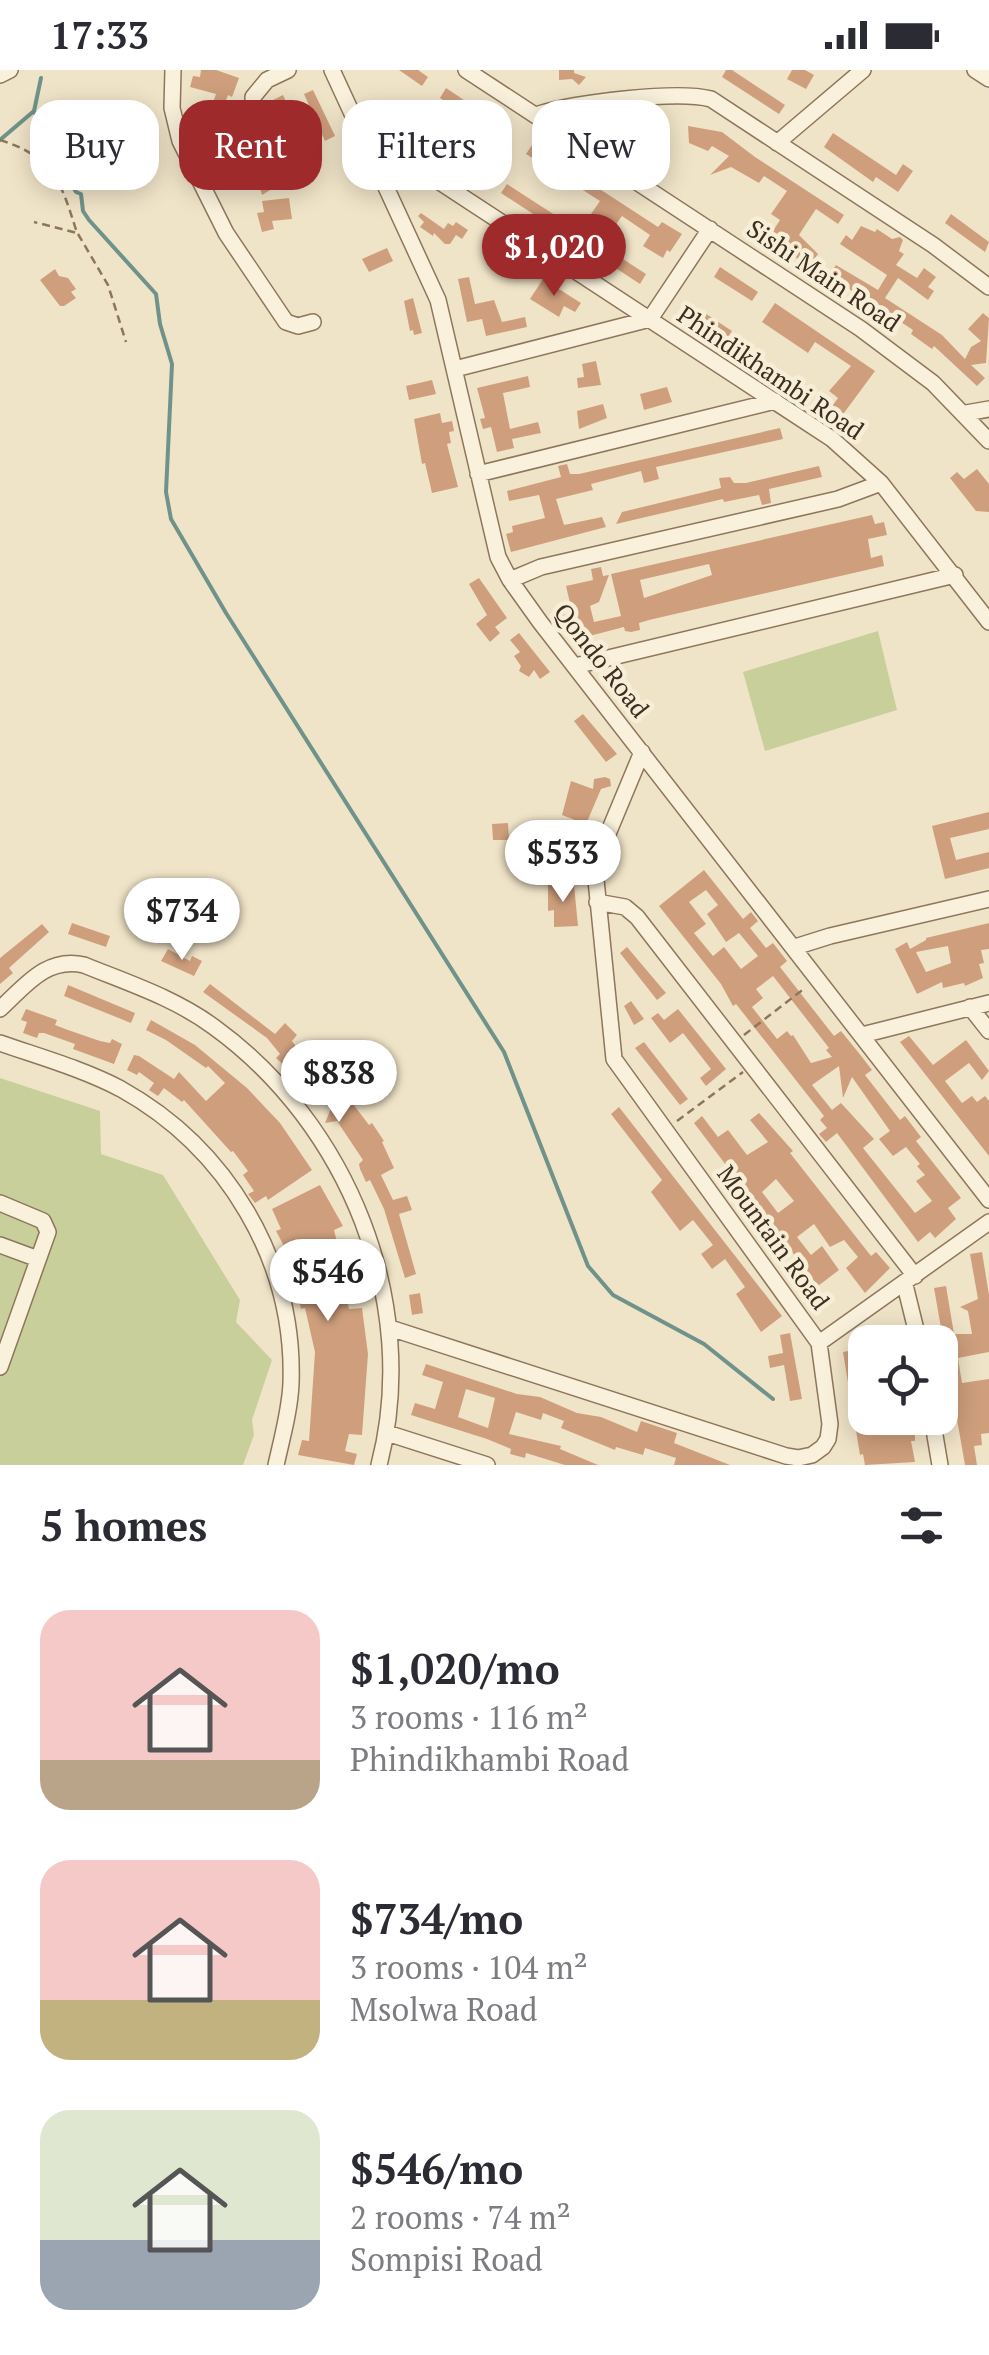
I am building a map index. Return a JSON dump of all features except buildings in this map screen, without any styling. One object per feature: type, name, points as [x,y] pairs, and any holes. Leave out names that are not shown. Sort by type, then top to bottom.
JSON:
[{"type":"street","points":[[0,75],[10,70]]},
{"type":"street","points":[[174,70],[172,108],[176,131],[226,234],[286,322],[298,326],[313,322]]},
{"type":"street","points":[[253,100],[266,80],[288,70]]},
{"type":"street","name":"Qondo Road","points":[[332,70],[346,100]]},
{"type":"street","name":"Sishi Main Road","points":[[466,70],[532,110]]},
{"type":"street","points":[[777,142],[863,70]]},
{"type":"street","points":[[975,70],[989,79]]},
{"type":"street","points":[[650,100],[702,97],[724,108],[933,245],[989,287]]},
{"type":"street","name":"Qondo Road","points":[[387,190],[438,300],[498,557],[510,580],[989,1200]]},
{"type":"street","name":"Phindikhambi Road","points":[[452,190],[832,440],[881,483],[989,622]]},
{"type":"street","name":"Sishi Main Road","points":[[652,190],[876,340],[933,383],[989,441]]},
{"type":"street","points":[[455,369],[650,320],[710,229]]},
{"type":"street","points":[[478,474],[775,401]]},
{"type":"street","points":[[966,414],[989,408]]},
{"type":"street","points":[[510,580],[541,568],[838,499],[881,483]]},
{"type":"street","points":[[575,666],[954,576]]},
{"type":"street","name":"Mountain Road","points":[[390,1328],[798,1458],[823,1447],[829,1432],[819,1343],[614,1059],[596,880],[602,848],[642,752]]},
{"type":"street","points":[[795,948],[830,936],[989,899]]},
{"type":"street","points":[[597,902],[625,907],[638,918],[910,1280],[917,1325]]},
{"type":"street","points":[[0,1009],[45,968],[70,962],[166,999],[213,1026],[240,1047],[306,1117],[338,1169],[369,1239],[390,1328],[387,1433],[379,1465]]},
{"type":"street","points":[[862,1035],[989,1003]]},
{"type":"street","points":[[970,1007],[989,1031]]},
{"type":"street","points":[[0,1043],[96,1078],[146,1105],[209,1158],[243,1205],[273,1264],[289,1332],[291,1388],[276,1465]]},
{"type":"street","points":[[0,1202],[47,1226],[0,1367]]},
{"type":"street","points":[[819,1343],[989,1222]]},
{"type":"street","points":[[0,1245],[38,1259]]},
{"type":"street","points":[[387,1433],[487,1465]]},
{"type":"street","points":[[935,1435],[940,1465]]},
{"type":"path","points":[[0,140],[30,153]]},
{"type":"path","points":[[63,190],[77,233],[108,284],[126,342]]},
{"type":"path","points":[[34,222],[77,233]]},
{"type":"path","points":[[742,1036],[806,988]]},
{"type":"path","points":[[665,1130],[741,1072]]},
{"type":"green space","points":[[878,631],[897,710],[765,751],[743,672]]},
{"type":"green space","points":[[0,1078],[100,1111],[101,1154],[163,1175],[240,1300],[236,1322],[272,1360],[252,1420],[254,1435],[243,1465],[0,1465]]},
{"type":"waterway","points":[[36,100],[41,78]]},
{"type":"waterway","points":[[0,140],[30,114]]},
{"type":"waterway","points":[[75,190],[81,194],[83,211],[89,220],[156,294],[172,364],[166,492],[171,519],[226,613],[504,1052],[588,1266],[613,1295],[704,1344],[773,1399]]}]
